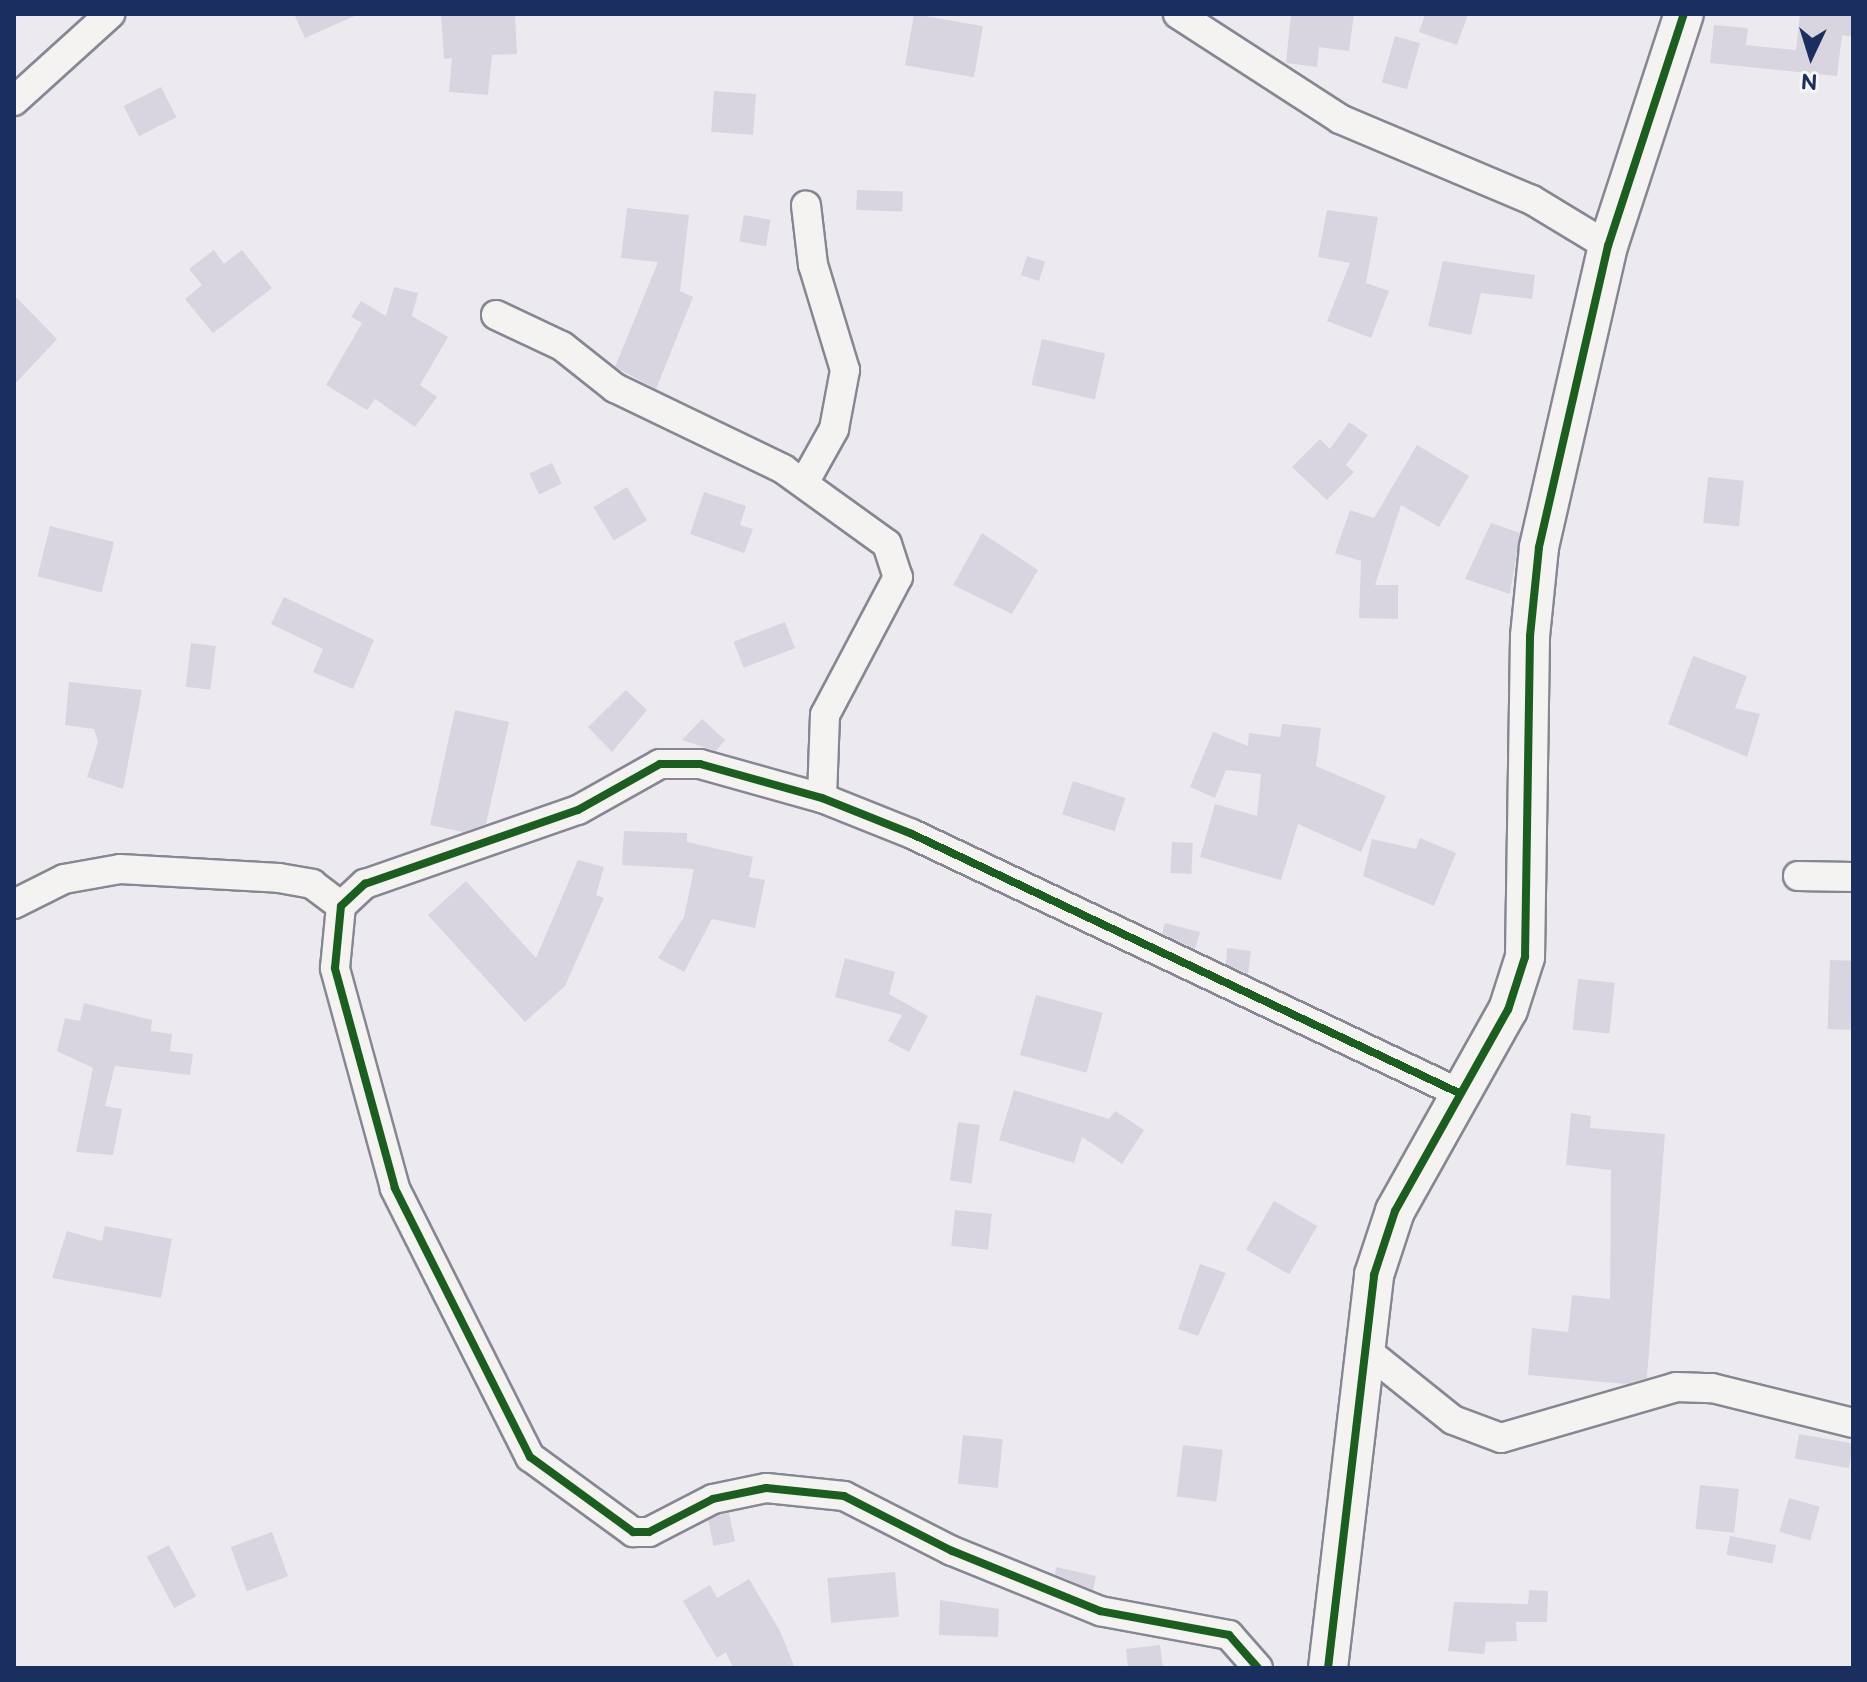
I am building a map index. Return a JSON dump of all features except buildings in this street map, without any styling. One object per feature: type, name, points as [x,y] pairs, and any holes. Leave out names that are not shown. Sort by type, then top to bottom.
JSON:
[{"type":"street","points":[[14,101],[110,14]]},
{"type":"street","points":[[1178,14],[1340,119],[1532,200],[1608,246]]},
{"type":"street","points":[[1328,1668],[1363,1348],[1374,1275],[1395,1211],[1508,1010],[1525,957],[1530,636],[1539,547],[1608,246],[1684,14]]},
{"type":"street","points":[[804,483],[834,429],[845,370],[813,265],[806,205]]},
{"type":"street","points":[[496,315],[562,346],[615,388],[741,445],[804,483],[887,544],[898,577],[825,715],[822,798]]},
{"type":"street","points":[[1258,1668],[1229,1635],[1100,1611],[952,1551],[844,1496],[766,1488],[713,1499],[649,1532],[633,1532],[530,1457],[395,1188],[335,968],[341,906],[365,884],[578,810],[660,764],[700,764],[822,798],[1459,1093]]},
{"type":"street","points":[[14,904],[64,879],[120,869],[279,878],[312,884],[341,906]]},
{"type":"street","points":[[1798,876],[1853,877]]},
{"type":"street","points":[[1363,1348],[1477,1434],[1537,1431],[1676,1387],[1712,1388],[1853,1423]]},
{"type":"cycle path","points":[[1328,1668],[1374,1275],[1395,1211],[1508,1010],[1525,957],[1530,636],[1539,547],[1608,246],[1684,14]]},
{"type":"cycle path","points":[[1258,1668],[1229,1635],[1100,1611],[952,1551],[844,1496],[766,1488],[713,1499],[649,1532],[633,1532],[530,1457],[395,1188],[335,968],[341,906],[365,884],[578,810],[660,764],[700,764],[822,798],[912,834],[1459,1093]]}]
